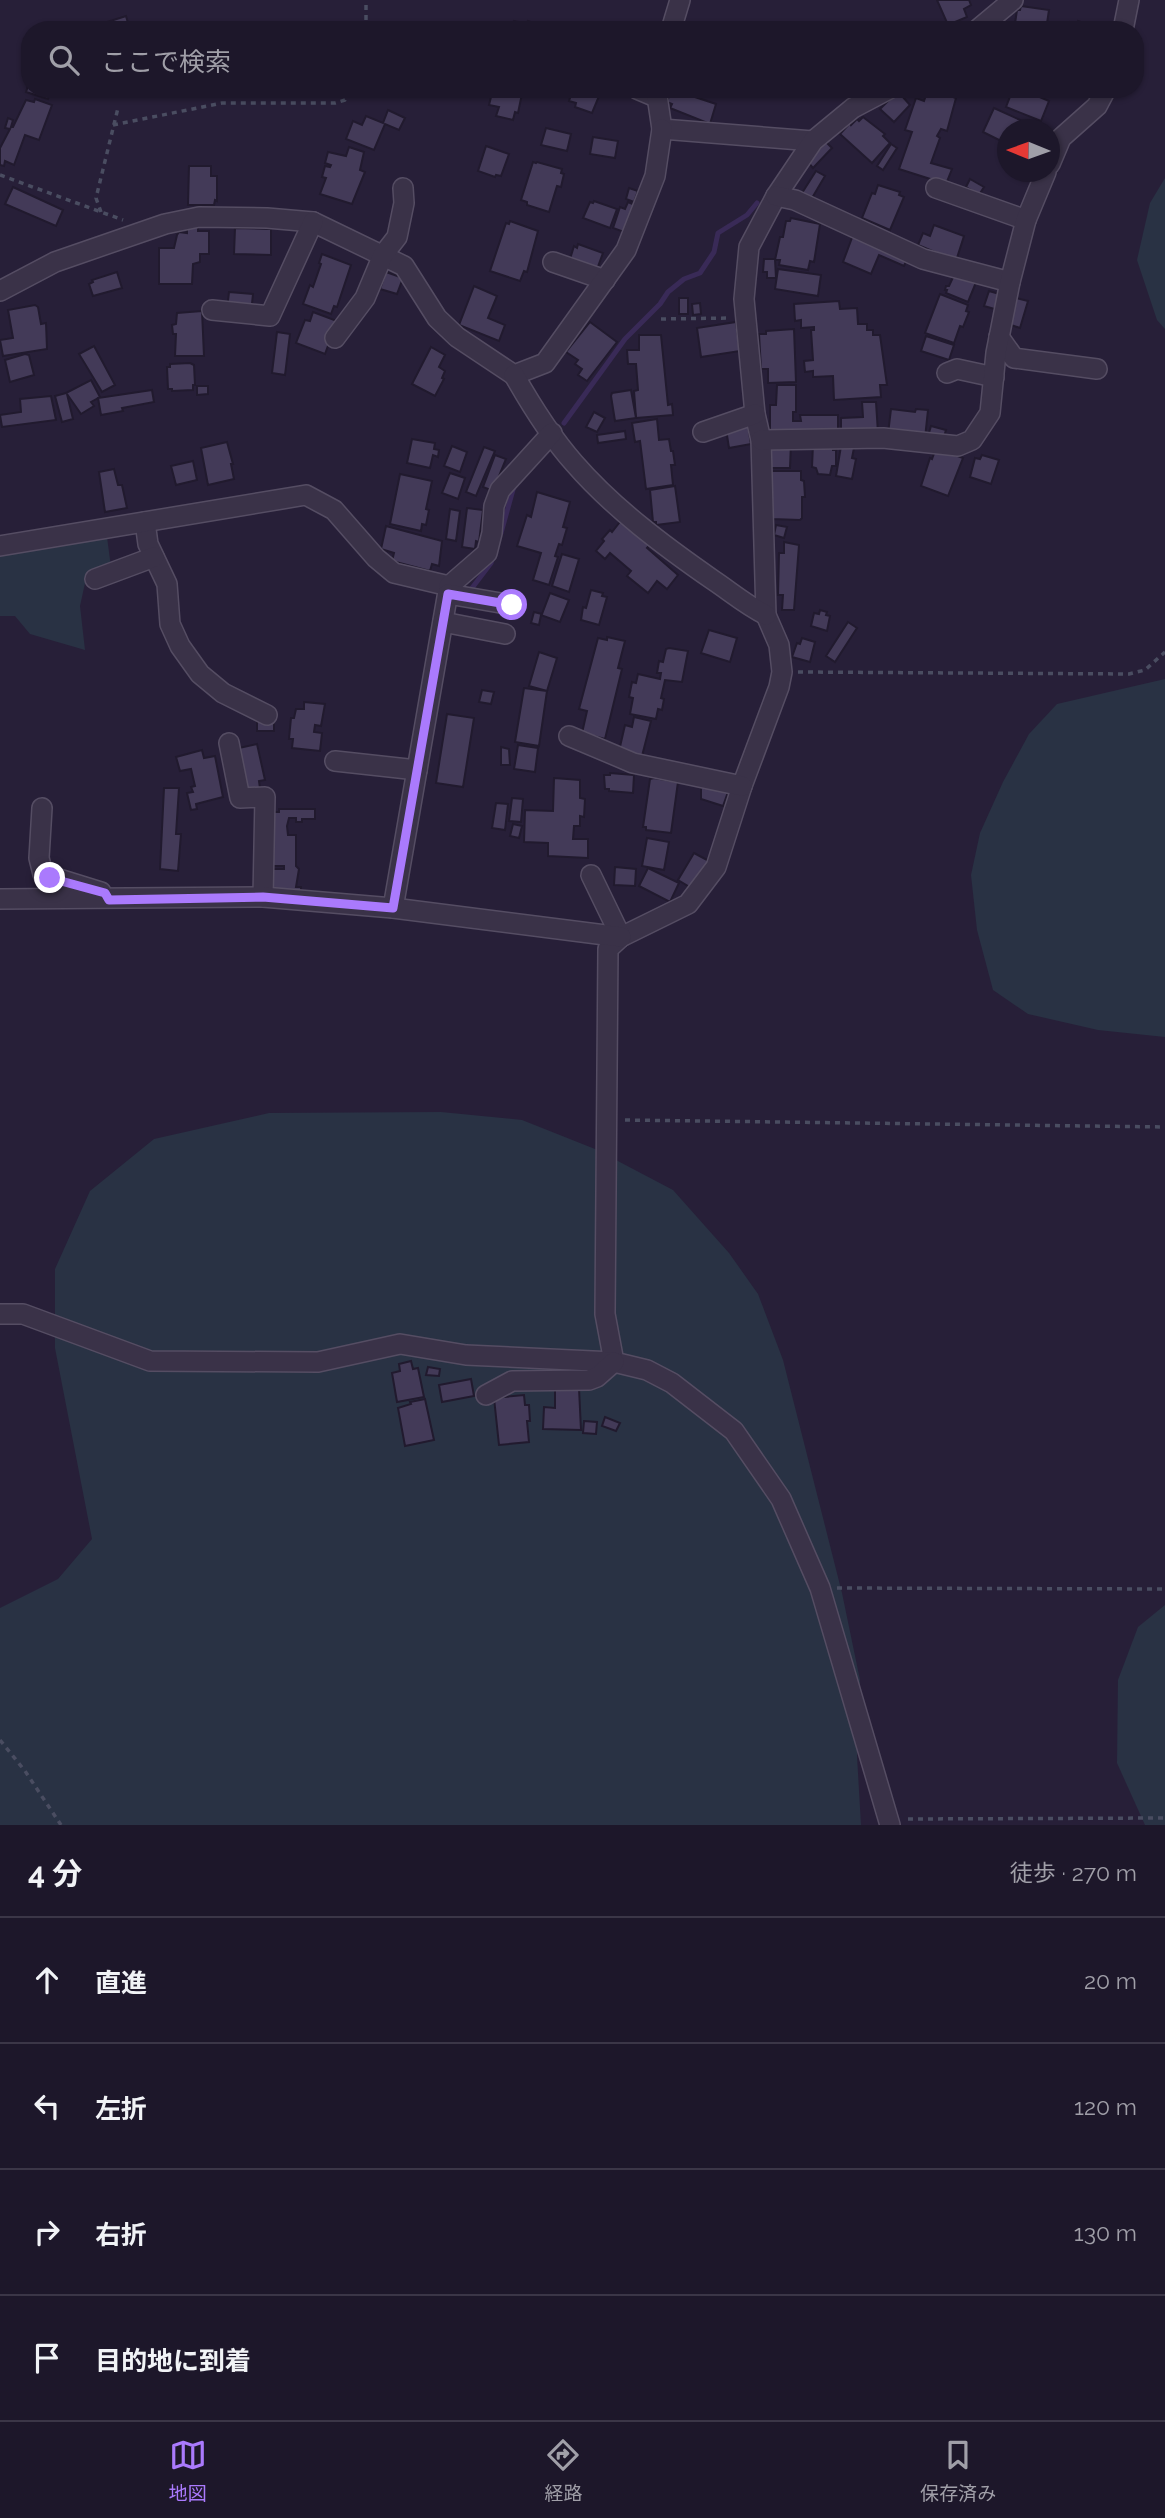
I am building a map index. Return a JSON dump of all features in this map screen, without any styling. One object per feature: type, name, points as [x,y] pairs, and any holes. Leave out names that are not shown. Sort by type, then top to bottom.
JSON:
[{"type":"street","points":[[674,21],[680,0]]},
{"type":"street","points":[[988,21],[1013,0]]},
{"type":"street","points":[[1125,21],[1129,0]]},
{"type":"street","points":[[514,375],[545,363],[626,250],[655,176],[662,130],[657,98]]},
{"type":"street","points":[[614,1362],[605,1314],[608,949],[621,937],[688,904],[716,867],[741,786],[779,687],[782,672],[779,645],[766,615],[761,440],[755,414],[744,299],[749,247],[776,196],[813,141],[853,108],[872,98]]},
{"type":"street","points":[[1060,140],[1097,106],[1101,98]]},
{"type":"street","points":[[662,130],[813,141]]},
{"type":"street","points":[[761,440],[883,438],[958,446],[972,440],[990,413],[999,337],[1010,282],[1026,220],[1042,182]]},
{"type":"street","points":[[335,338],[365,298],[383,255],[397,237],[404,203],[403,188]]},
{"type":"street","points":[[936,188],[1026,220]]},
{"type":"street","points":[[776,196],[795,200],[923,259],[1010,282]]},
{"type":"street","points":[[0,291],[55,262],[140,232],[199,217],[313,222],[404,265],[437,318],[457,337],[514,375],[541,421],[573,463],[627,514],[742,603],[766,615]]},
{"type":"street","points":[[212,310],[270,316],[313,222]]},
{"type":"street","points":[[553,262],[605,280]]},
{"type":"street","points":[[999,337],[1014,358],[1097,369]]},
{"type":"street","points":[[947,373],[957,369],[994,377]]},
{"type":"street","points":[[703,432],[755,414]]},
{"type":"street","points":[[393,908],[448,590],[487,553],[494,506],[500,490],[552,433]]},
{"type":"street","points":[[0,546],[306,495],[334,510],[376,558],[394,573],[448,590],[512,605]]},
{"type":"street","points":[[145,522],[148,544],[167,584],[170,624],[180,646],[200,674],[223,693],[267,715]]},
{"type":"street","points":[[95,579],[154,557]]},
{"type":"street","points":[[443,622],[505,634]]},
{"type":"street","points":[[569,736],[633,763],[741,786]]},
{"type":"street","points":[[229,743],[240,798],[265,797],[263,897]]},
{"type":"street","points":[[335,761],[417,770]]},
{"type":"street","points":[[42,808],[39,858],[43,874],[105,893],[109,900]]},
{"type":"street","points":[[591,875],[621,937]]},
{"type":"street","points":[[0,900],[263,897],[393,908],[621,937]]},
{"type":"street","points":[[0,1314],[23,1314],[150,1361],[318,1362],[400,1345],[466,1355],[614,1362],[647,1370],[672,1383],[734,1431],[781,1499],[820,1588],[889,1822]]},
{"type":"street","points":[[486,1395],[500,1386],[519,1380],[589,1380],[597,1377],[614,1362]]},
{"type":"path","points":[[366,0],[366,21]]},
{"type":"path","points":[[113,125],[222,103],[335,103],[346,98]]},
{"type":"path","points":[[101,212],[96,198],[118,108]]},
{"type":"path","points":[[0,175],[134,224],[140,232]]},
{"type":"path","points":[[661,319],[746,318]]},
{"type":"path","points":[[782,672],[1129,674],[1145,670],[1165,652]]},
{"type":"path","points":[[606,1120],[1165,1127]]},
{"type":"path","points":[[820,1588],[1165,1589]]},
{"type":"path","points":[[0,1740],[25,1771],[61,1825]]},
{"type":"path","points":[[889,1822],[1165,1818]]},
{"type":"shaded area","points":[[1165,178],[1165,329],[1157,320],[1137,260],[1150,203]]},
{"type":"shaded area","points":[[107,537],[111,567],[87,574],[80,606],[85,650],[30,634],[15,616],[0,616],[0,555]]},
{"type":"shaded area","points":[[1165,679],[1165,1037],[1098,1030],[1028,1014],[993,990],[977,930],[971,875],[980,833],[1029,734],[1057,704]]},
{"type":"shaded area","points":[[441,1112],[522,1120],[595,1149],[673,1190],[729,1253],[758,1294],[783,1360],[842,1593],[860,1680],[857,1756],[861,1825],[0,1825],[0,1608],[58,1579],[92,1539],[55,1348],[55,1269],[90,1191],[154,1139],[269,1113]]},
{"type":"shaded area","points":[[1165,1605],[1165,1825],[1145,1825],[1117,1763],[1118,1680],[1138,1627]]},
{"type":"building","points":[[937,0],[969,0],[971,5],[964,9],[967,17],[958,21],[946,21]]},
{"type":"building","points":[[1021,6],[1049,10],[1047,21],[1015,21],[1017,10],[1020,10]]},
{"type":"building","points":[[126,16],[127,21],[110,21]]},
{"type":"building","points":[[491,98],[521,98],[518,113],[515,112],[513,120],[496,116],[499,107],[489,105]]},
{"type":"building","points":[[570,98],[598,98],[592,113],[575,107],[576,103],[569,101]]},
{"type":"building","points":[[668,98],[698,98],[716,104],[710,124],[670,108],[672,104],[667,102]]},
{"type":"building","points":[[891,98],[904,98],[910,105],[894,122],[880,109]]},
{"type":"building","points":[[916,98],[924,101],[925,98],[956,98],[947,131],[941,129],[937,136],[940,138],[931,163],[952,169],[946,184],[899,169],[912,132],[905,130]]},
{"type":"building","points":[[1010,98],[1042,98],[1049,101],[1042,119],[1006,107]]},
{"type":"building","points":[[35,99],[52,105],[39,140],[25,135],[14,165],[5,161],[4,166],[0,165],[0,148],[10,129],[5,128],[8,118],[13,120],[13,127],[26,100],[34,102]]},
{"type":"building","points":[[994,108],[1018,119],[997,119],[997,139],[983,132]]},
{"type":"building","points":[[388,110],[405,118],[399,130],[385,124],[374,150],[346,139],[353,121],[362,125],[366,116],[383,123]]},
{"type":"building","points":[[863,117],[885,134],[883,136],[890,143],[872,163],[840,134],[850,123],[851,125]]},
{"type":"building","points":[[546,128],[571,134],[567,151],[541,145]]},
{"type":"building","points":[[593,137],[618,141],[615,158],[590,154]]},
{"type":"building","points":[[826,142],[832,148],[813,168],[807,161]]},
{"type":"building","points":[[891,144],[897,148],[883,170],[877,166]]},
{"type":"building","points":[[486,146],[509,154],[501,176],[495,177],[478,171]]},
{"type":"building","points":[[349,147],[364,152],[360,170],[365,172],[352,204],[320,194],[326,178],[322,177],[325,166],[331,165],[325,163],[328,152],[346,156]]},
{"type":"building","points":[[533,162],[562,169],[561,173],[564,174],[561,187],[557,186],[549,212],[527,205],[527,202],[521,200]]},
{"type":"building","points":[[189,166],[211,166],[211,176],[217,176],[217,201],[215,200],[214,205],[188,205]]},
{"type":"building","points":[[816,171],[825,176],[812,198],[802,193]]},
{"type":"building","points":[[970,179],[984,187],[979,195],[966,187]]},
{"type":"building","points":[[878,185],[900,192],[899,195],[904,197],[890,230],[862,218]]},
{"type":"building","points":[[13,187],[63,210],[56,226],[5,204]]},
{"type":"building","points":[[629,188],[638,191],[634,202],[626,199]]},
{"type":"building","points":[[590,202],[617,209],[610,228],[583,218]]},
{"type":"building","points":[[628,202],[635,205],[624,232],[613,228],[620,207],[625,209]]},
{"type":"building","points":[[791,218],[820,224],[814,262],[810,261],[808,270],[779,265],[780,260],[775,260],[786,221]]},
{"type":"building","points":[[510,221],[538,231],[527,272],[524,271],[520,281],[490,271],[506,223],[509,224]]},
{"type":"building","points":[[934,225],[964,236],[956,261],[918,245],[923,233],[930,236]]},
{"type":"building","points":[[187,227],[209,231],[209,254],[200,254],[200,262],[193,264],[192,284],[159,284],[159,248],[174,248],[177,235],[179,232],[187,233]]},
{"type":"building","points":[[235,228],[271,229],[271,255],[234,254]]},
{"type":"building","points":[[853,235],[907,259],[904,266],[879,255],[871,274],[843,262]]},
{"type":"building","points":[[578,244],[603,253],[596,272],[570,259],[574,246],[577,248]]},
{"type":"building","points":[[322,254],[351,265],[337,307],[334,306],[331,314],[303,304],[310,285],[313,287]]},
{"type":"building","points":[[764,259],[775,259],[776,278],[767,278],[767,272],[763,272]]},
{"type":"building","points":[[778,269],[821,275],[818,296],[775,289]]},
{"type":"building","points":[[117,272],[122,288],[93,296],[89,284],[92,280]]},
{"type":"building","points":[[386,272],[403,278],[397,294],[380,289]]},
{"type":"building","points":[[955,273],[977,280],[968,302],[946,293],[946,286],[949,286]]},
{"type":"building","points":[[474,286],[497,296],[488,318],[505,325],[499,341],[459,325]]},
{"type":"building","points":[[989,291],[1003,295],[998,310],[984,306]]},
{"type":"building","points":[[229,292],[253,294],[251,313],[227,310]]},
{"type":"building","points":[[940,294],[968,305],[966,311],[969,312],[954,343],[925,333]]},
{"type":"building","points":[[679,298],[688,298],[688,314],[679,314]]},
{"type":"building","points":[[1016,298],[1028,301],[1020,328],[1008,324]]},
{"type":"building","points":[[839,301],[840,309],[857,308],[858,324],[867,324],[867,330],[873,330],[873,335],[880,335],[887,385],[880,385],[881,397],[834,400],[833,376],[813,377],[813,371],[805,372],[804,361],[813,360],[811,330],[814,330],[814,327],[801,328],[801,320],[795,321],[794,304]]},
{"type":"building","points":[[700,303],[701,314],[693,315],[692,304]]},
{"type":"building","points":[[35,305],[38,307],[41,324],[46,323],[47,349],[3,356],[0,340],[13,338],[8,310]]},
{"type":"building","points":[[202,311],[204,356],[175,356],[176,334],[173,334],[172,325],[176,324],[177,313]]},
{"type":"building","points":[[313,312],[337,321],[325,354],[296,343],[305,320],[310,321]]},
{"type":"building","points":[[590,322],[617,342],[587,381],[578,375],[582,369],[575,364],[578,360],[566,352]]},
{"type":"building","points":[[736,322],[740,351],[701,357],[697,328]]},
{"type":"building","points":[[794,329],[796,382],[768,383],[768,369],[761,369],[759,334]]},
{"type":"building","points":[[277,332],[290,334],[285,375],[272,373]]},
{"type":"building","points":[[639,335],[661,335],[668,405],[672,404],[673,415],[636,418],[636,364],[628,364],[627,350],[639,350]]},
{"type":"building","points":[[926,336],[954,345],[949,360],[921,351]]},
{"type":"building","points":[[94,346],[115,385],[102,392],[79,354]]},
{"type":"building","points":[[431,347],[445,355],[439,367],[445,371],[442,378],[444,379],[435,396],[412,384]]},
{"type":"building","points":[[29,355],[34,375],[10,382],[5,360]]},
{"type":"building","points":[[170,364],[194,365],[193,390],[168,389],[167,367],[170,367]]},
{"type":"building","points":[[91,380],[100,397],[91,402],[94,406],[81,414],[67,394],[73,419],[62,422],[55,396]]},
{"type":"building","points":[[777,385],[796,385],[796,412],[793,412],[793,421],[801,421],[800,415],[838,415],[838,432],[770,431],[770,405],[776,405]]},
{"type":"building","points":[[197,386],[208,386],[208,394],[197,395]]},
{"type":"building","points":[[152,390],[154,402],[101,415],[98,398]]},
{"type":"building","points":[[631,390],[636,418],[615,421],[612,393]]},
{"type":"building","points":[[51,396],[56,420],[2,427],[0,415],[21,412],[20,399]]},
{"type":"building","points":[[862,402],[876,402],[878,433],[841,433],[841,418],[863,417]]},
{"type":"building","points":[[891,409],[915,412],[916,409],[928,410],[925,438],[888,434]]},
{"type":"building","points":[[594,412],[605,418],[597,432],[586,427]]},
{"type":"building","points":[[657,419],[659,440],[669,439],[673,451],[673,485],[646,489],[640,441],[635,442],[632,423]]},
{"type":"building","points":[[748,425],[751,444],[729,448],[726,429]]},
{"type":"building","points":[[931,426],[946,430],[943,440],[928,436]]},
{"type":"building","points":[[625,431],[626,439],[598,443],[597,435]]},
{"type":"building","points":[[412,439],[435,443],[434,449],[439,450],[438,457],[433,455],[430,468],[407,463]]},
{"type":"building","points":[[227,442],[234,479],[208,485],[201,448]]},
{"type":"building","points":[[770,443],[791,443],[790,468],[770,468]]},
{"type":"building","points":[[813,444],[833,445],[833,450],[836,450],[836,466],[832,466],[830,475],[818,474],[816,468],[812,467]]},
{"type":"building","points":[[452,446],[467,452],[460,472],[444,466]]},
{"type":"building","points":[[841,446],[854,448],[852,458],[856,459],[852,479],[836,476]]},
{"type":"building","points":[[484,447],[495,451],[476,496],[466,492]]},
{"type":"building","points":[[936,448],[963,458],[948,496],[921,486]]},
{"type":"building","points":[[495,455],[506,459],[493,491],[483,487]]},
{"type":"building","points":[[982,455],[999,460],[991,484],[970,477],[975,458],[980,459]]},
{"type":"building","points":[[193,461],[197,480],[176,485],[171,466]]},
{"type":"building","points":[[114,469],[118,485],[122,485],[127,508],[105,512],[99,472]]},
{"type":"building","points":[[769,471],[801,471],[805,497],[802,497],[800,520],[771,519]]},
{"type":"building","points":[[450,473],[465,478],[458,499],[442,493]]},
{"type":"building","points":[[400,474],[432,481],[426,509],[429,510],[426,525],[422,524],[421,531],[390,524]]},
{"type":"building","points":[[675,486],[680,522],[656,525],[656,522],[653,522],[650,490]]},
{"type":"building","points":[[537,492],[570,502],[563,527],[567,528],[562,545],[559,544],[555,556],[558,557],[549,585],[533,580],[541,553],[517,546],[527,515],[531,517]]},
{"type":"building","points":[[467,508],[483,510],[479,542],[476,541],[475,549],[462,547]]},
{"type":"building","points":[[450,509],[460,511],[456,541],[446,539]]},
{"type":"building","points":[[623,518],[652,542],[647,548],[678,575],[667,589],[657,581],[648,593],[627,576],[631,571],[610,553],[605,559],[596,551],[604,541],[602,539],[610,530],[612,532]]},
{"type":"building","points":[[776,525],[787,527],[784,538],[774,535]]},
{"type":"building","points":[[386,526],[442,541],[439,566],[432,564],[430,571],[392,561],[394,553],[381,549]]},
{"type":"building","points":[[784,542],[799,545],[794,610],[782,610],[783,595],[778,595],[779,553],[784,553]]},
{"type":"building","points":[[562,554],[579,559],[569,592],[552,586]]},
{"type":"building","points":[[591,590],[607,597],[599,625],[581,620],[583,607],[586,608]]},
{"type":"building","points":[[550,593],[569,600],[560,622],[541,615],[539,625],[531,623],[534,612],[542,614]]},
{"type":"building","points":[[820,610],[830,616],[827,631],[811,626],[814,613],[819,614]]},
{"type":"building","points":[[848,622],[857,628],[835,662],[826,656]]},
{"type":"building","points":[[709,630],[737,638],[730,662],[701,653]]},
{"type":"building","points":[[607,637],[625,641],[618,668],[622,669],[605,739],[582,733],[587,711],[579,709],[598,638],[607,640]]},
{"type":"building","points":[[802,638],[815,642],[810,662],[792,657]]},
{"type":"building","points":[[666,649],[688,651],[682,682],[665,680],[661,698],[664,699],[662,710],[658,709],[656,719],[630,714],[632,682],[636,683],[638,674],[660,679],[661,673],[657,673],[659,661],[663,662]]},
{"type":"building","points":[[539,652],[557,658],[547,691],[529,686]]},
{"type":"building","points":[[524,688],[547,691],[539,746],[515,742]]},
{"type":"building","points":[[482,690],[494,692],[491,704],[479,702]]},
{"type":"building","points":[[304,702],[325,704],[321,726],[315,725],[314,732],[322,733],[320,751],[292,748],[293,739],[289,739],[291,718],[294,718],[296,709],[304,709]]},
{"type":"building","points":[[447,714],[474,718],[463,787],[436,783]]},
{"type":"building","points":[[634,717],[651,721],[642,756],[619,751],[625,725],[632,727]]},
{"type":"building","points":[[257,720],[274,720],[274,731],[257,731]]},
{"type":"building","points":[[257,744],[265,780],[259,781],[260,788],[245,791],[239,748]]},
{"type":"building","points":[[518,745],[538,748],[535,772],[514,769]]},
{"type":"building","points":[[501,747],[509,749],[510,765],[501,765]]},
{"type":"building","points":[[202,750],[204,758],[215,756],[223,797],[196,804],[197,809],[191,810],[187,793],[193,792],[191,787],[195,786],[191,769],[180,771],[176,757]]},
{"type":"building","points":[[604,775],[634,775],[633,793],[605,789]]},
{"type":"building","points":[[554,778],[580,780],[580,798],[585,799],[584,817],[580,816],[580,826],[574,826],[573,839],[588,839],[588,858],[548,856],[548,843],[524,842],[525,810],[553,811]]},
{"type":"building","points":[[650,779],[678,782],[671,833],[646,830],[646,827],[643,827]]},
{"type":"building","points":[[705,785],[728,792],[723,806],[701,799],[701,787],[704,788]]},
{"type":"building","points":[[164,788],[179,788],[176,834],[181,834],[178,871],[160,869]]},
{"type":"building","points":[[512,798],[523,799],[521,822],[509,821]]},
{"type":"building","points":[[496,803],[508,804],[505,830],[492,828]]},
{"type":"building","points":[[279,809],[315,809],[315,819],[296,822],[296,818],[289,818],[287,826],[288,835],[296,835],[296,866],[299,869],[296,887],[301,887],[301,891],[270,891],[271,869],[284,869],[284,866],[271,866],[271,812],[279,812]]},
{"type":"building","points":[[513,824],[522,826],[519,838],[510,836]]},
{"type":"building","points":[[647,838],[669,842],[664,870],[642,866]]},
{"type":"building","points":[[694,853],[709,861],[693,889],[678,880]]},
{"type":"building","points":[[615,867],[636,869],[635,886],[614,885]]},
{"type":"building","points":[[648,868],[679,883],[670,902],[639,886]]},
{"type":"building","points":[[411,1361],[413,1369],[418,1368],[424,1397],[397,1402],[392,1373],[400,1371],[399,1364]]},
{"type":"building","points":[[428,1367],[440,1369],[439,1376],[426,1375]]},
{"type":"building","points":[[471,1379],[474,1396],[442,1402],[439,1385]]},
{"type":"building","points":[[555,1387],[579,1388],[581,1430],[543,1429],[544,1407],[555,1408]]},
{"type":"building","points":[[524,1395],[525,1405],[529,1405],[529,1442],[499,1445],[494,1398]]},
{"type":"building","points":[[425,1399],[434,1440],[405,1446],[398,1408]]},
{"type":"building","points":[[605,1417],[620,1423],[616,1431],[602,1426]]},
{"type":"building","points":[[584,1421],[597,1422],[596,1434],[583,1433]]},
{"type":"waterway","points":[[564,423],[625,339],[660,304],[668,292],[684,279],[700,273],[714,252],[718,233],[747,215],[757,203]]},
{"type":"waterway","points":[[501,533],[514,486]]},
{"type":"waterway","points":[[472,588],[491,563],[493,556]]},
{"type":"route","points":[[50,878],[105,893],[109,900],[263,897],[393,908],[448,594],[512,605]]}]
